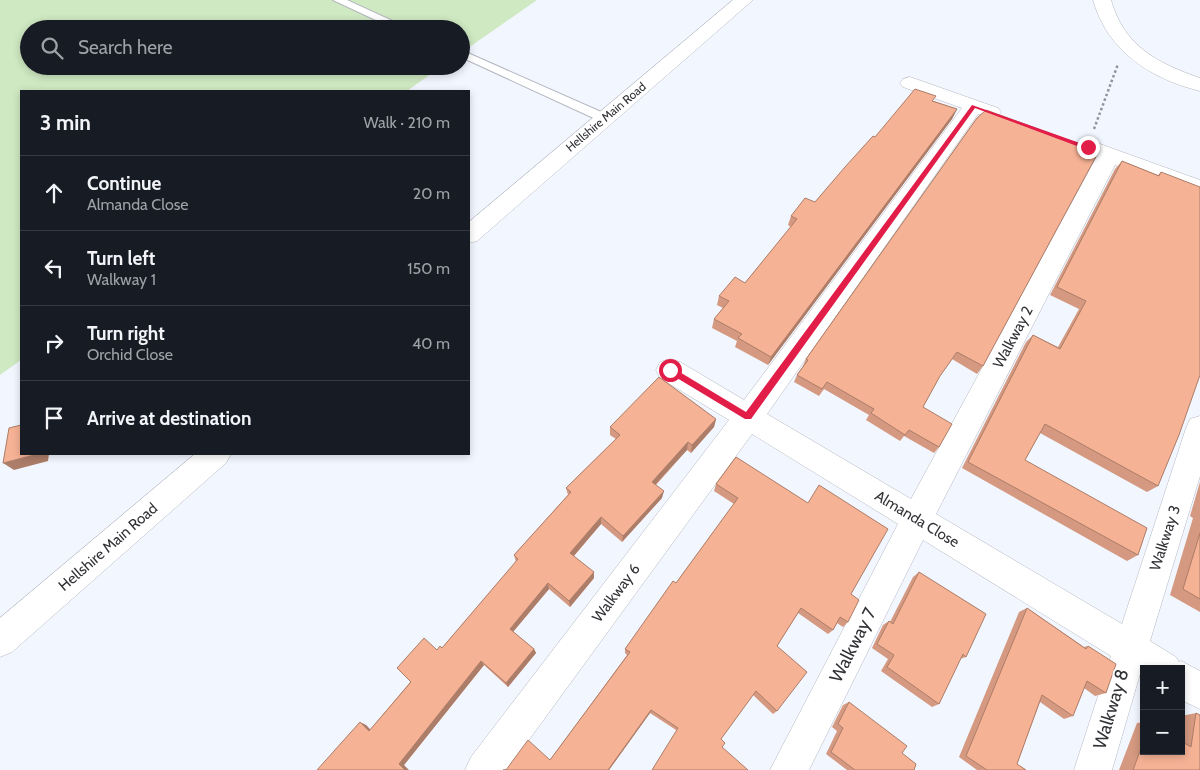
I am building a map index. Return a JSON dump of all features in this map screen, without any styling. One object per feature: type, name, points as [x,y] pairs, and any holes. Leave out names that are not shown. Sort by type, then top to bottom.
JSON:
[{"type":"street","name":"Hellshire Main Road","points":[[470,234],[744,0]]},
{"type":"street","points":[[1102,0],[1109,22],[1126,45],[1159,68],[1200,85]]},
{"type":"street","points":[[910,82],[1009,119]]},
{"type":"street","name":"Walkway 6","points":[[484,770],[748,417],[974,106]]},
{"type":"street","points":[[1089,148],[1200,188]]},
{"type":"street","name":"Walkway 2","points":[[917,519],[1089,148]]},
{"type":"street","name":"Almanda Close","points":[[670,370],[1158,665]]},
{"type":"street","name":"Walkway 3","points":[[1130,648],[1200,428]]},
{"type":"street","name":"Hellshire Main Road","points":[[0,640],[215,455]]},
{"type":"street","name":"Walkway 7","points":[[789,770],[917,519]]},
{"type":"street","name":"Walkway 8","points":[[1092,770],[1130,648]]},
{"type":"street","points":[[1185,682],[1200,691]]},
{"type":"lane","points":[[338,0],[384,20]]},
{"type":"lane","points":[[470,57],[604,118]]},
{"type":"path","points":[[1089,148],[1126,45]]},
{"type":"green space","points":[[0,0],[537,0],[470,47],[470,20],[20,20],[20,75],[429,75],[408,90],[20,90],[20,361],[0,375]]},
{"type":"building","points":[[915,89],[936,96],[932,101],[957,109],[771,357],[738,338],[742,334],[714,319],[729,301],[719,296],[735,277],[745,283],[797,219],[791,216],[805,198],[815,202],[873,136],[875,137]]},
{"type":"building","points":[[986,110],[1099,151],[983,366],[957,352],[940,376],[923,407],[952,424],[939,447],[909,430],[905,435],[871,413],[874,409],[827,382],[822,389],[797,375],[808,360],[806,359],[977,118]]},
{"type":"building","points":[[1122,161],[1159,176],[1161,172],[1200,187],[1200,375],[1179,435],[1158,486],[1045,424],[1025,460],[1147,528],[1138,555],[968,462],[1033,335],[1060,349],[1086,301],[1057,287]]},
{"type":"building","points":[[659,377],[716,419],[692,445],[688,442],[652,482],[664,491],[623,536],[601,517],[570,553],[594,572],[569,601],[548,583],[510,629],[534,649],[506,683],[481,661],[399,764],[405,770],[317,770],[360,722],[369,731],[411,682],[397,668],[424,638],[437,650],[440,646],[442,648],[518,559],[514,555],[571,492],[566,488],[620,435],[610,427]]},
{"type":"building","points":[[20,425],[20,455],[34,455],[3,463],[9,428]]},
{"type":"building","points":[[736,457],[808,503],[819,485],[888,529],[851,594],[859,600],[848,622],[840,617],[833,630],[801,608],[777,646],[807,672],[777,711],[756,691],[721,739],[725,743],[722,747],[748,770],[652,770],[678,728],[651,710],[608,770],[506,770],[528,740],[550,760],[630,652],[625,649],[673,581],[676,583],[738,498],[716,484]]},
{"type":"building","points":[[1200,533],[1200,599],[1183,589]]},
{"type":"building","points":[[919,572],[986,614],[966,657],[963,654],[939,704],[887,667],[894,655],[877,644],[889,621],[893,624]]},
{"type":"building","points":[[1027,608],[1086,649],[1088,646],[1116,664],[1106,693],[1087,681],[1073,716],[1042,695],[1017,764],[1026,770],[987,770],[966,756]]},
{"type":"building","points":[[849,702],[907,746],[902,753],[916,764],[914,770],[855,770],[831,752],[843,728],[838,724]]},
{"type":"building","points":[[1196,713],[1200,715],[1200,770],[1133,770],[1140,751],[1140,755],[1185,755],[1185,743],[1191,747]]},
{"type":"route","points":[[670,370],[748,417],[974,106],[1088,147]]}]
